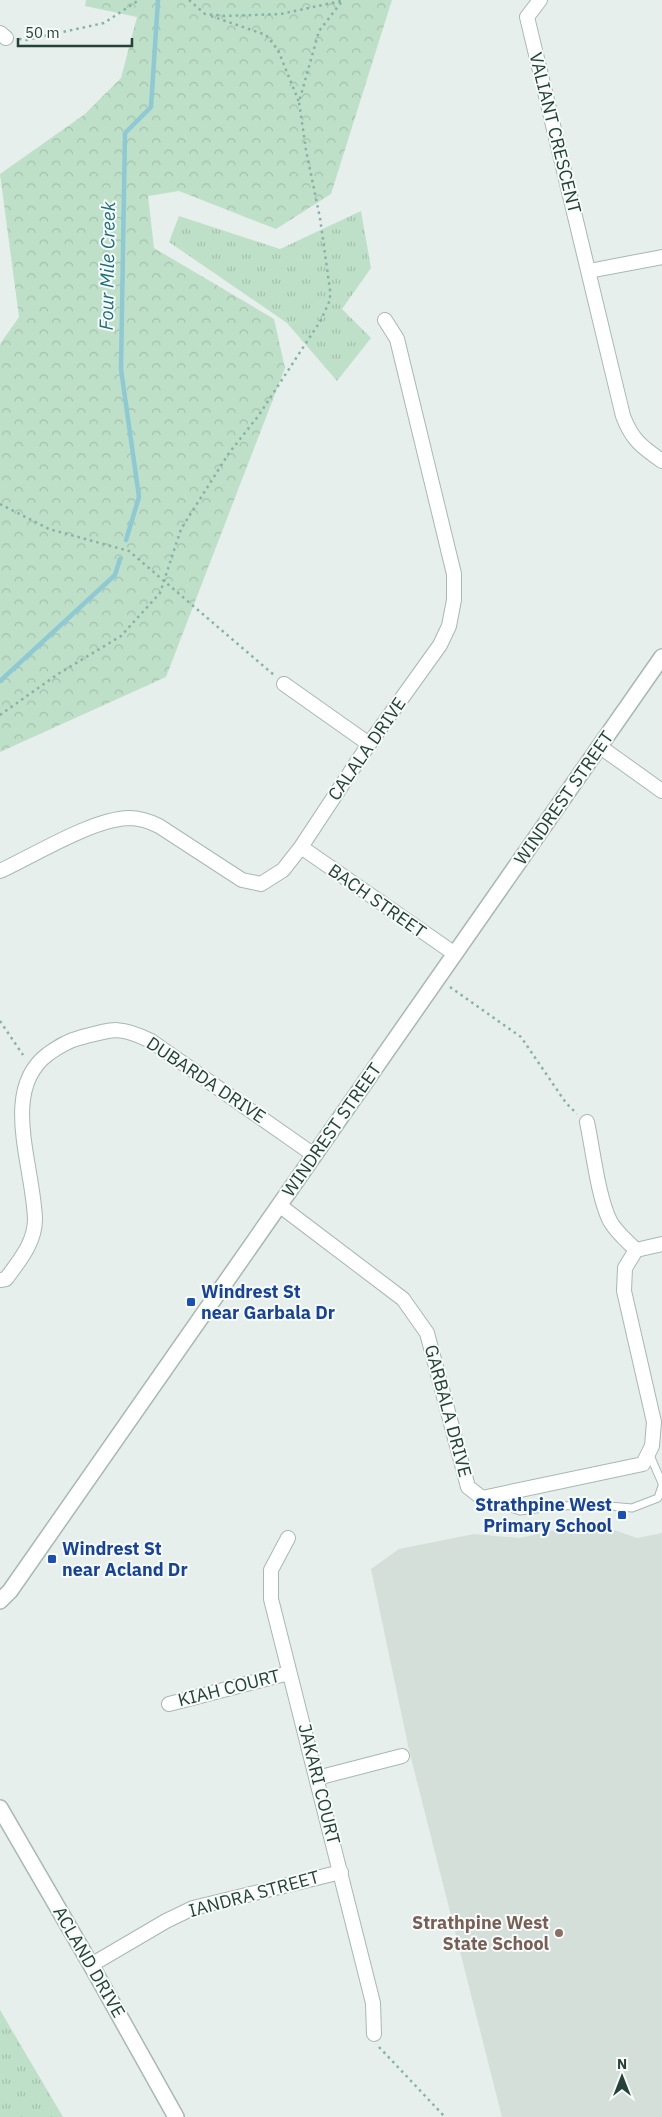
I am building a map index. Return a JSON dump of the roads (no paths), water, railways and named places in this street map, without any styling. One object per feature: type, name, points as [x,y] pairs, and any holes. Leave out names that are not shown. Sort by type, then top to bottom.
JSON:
[{"type":"street","name":"VALIANT CRESCENT","points":[[540,0],[527,17],[623,416],[629,433],[640,446],[662,461]]},
{"type":"street","points":[[588,271],[662,258]]},
{"type":"street","name":"CALALA DRIVE","points":[[0,872],[95,825],[130,818],[146,820],[159,826],[242,880],[261,884],[283,870],[301,847],[369,744],[440,645],[449,626],[454,600],[454,574],[397,339],[385,320]]},
{"type":"street","name":"WINDREST STREET","points":[[0,1601],[10,1591],[662,657]]},
{"type":"street","points":[[284,684],[369,744]]},
{"type":"street","points":[[599,746],[662,791]]},
{"type":"street","name":"BACH STREET","points":[[301,847],[455,954]]},
{"type":"street","name":"DUBARDA DRIVE","points":[[0,1280],[6,1279],[28,1250],[35,1220],[16,1111],[21,1082],[35,1062],[69,1041],[108,1030],[131,1031],[151,1041],[314,1155]]},
{"type":"street","points":[[587,1122],[605,1208],[611,1222],[636,1250]]},
{"type":"street","name":"GARBALA DRIVE","points":[[279,1205],[403,1299],[427,1333],[468,1487],[482,1498],[643,1464],[649,1452]]},
{"type":"street","points":[[649,1452],[652,1446],[654,1422],[624,1291],[625,1268],[636,1250],[662,1244]]},
{"type":"street","name":"JAKARI COURT","points":[[288,1538],[271,1570],[271,1599],[374,2004],[374,2034]]},
{"type":"street","name":"KIAH COURT","points":[[169,1704],[290,1673]]},
{"type":"street","points":[[318,1778],[402,1756]]},
{"type":"street","name":"ACLAND DRIVE","points":[[0,1808],[176,2117]]},
{"type":"street","name":"IANDRA STREET","points":[[91,1965],[193,1908],[341,1872]]},
{"type":"lane","name":"GARBALA DRIVE","points":[[482,1498],[520,1511],[558,1506],[598,1505],[632,1508],[658,1498],[662,1485],[649,1452]]},
{"type":"waterway","name":"Four Mile Creek","points":[[126,540],[139,497],[121,369],[125,133],[151,107],[158,0]]},
{"type":"waterway","name":"Four Mile Creek","points":[[0,681],[115,575],[120,559]]},
{"type":"place","name":"Windrest St near Garbala Dr","points":[[191,1302]]},
{"type":"place","name":"Strathpine West Primary School","points":[[622,1515]]},
{"type":"place","name":"Windrest St near Acland Dr","points":[[52,1559]]},
{"type":"place","name":"Strathpine West State School","points":[[559,1933]]}]
